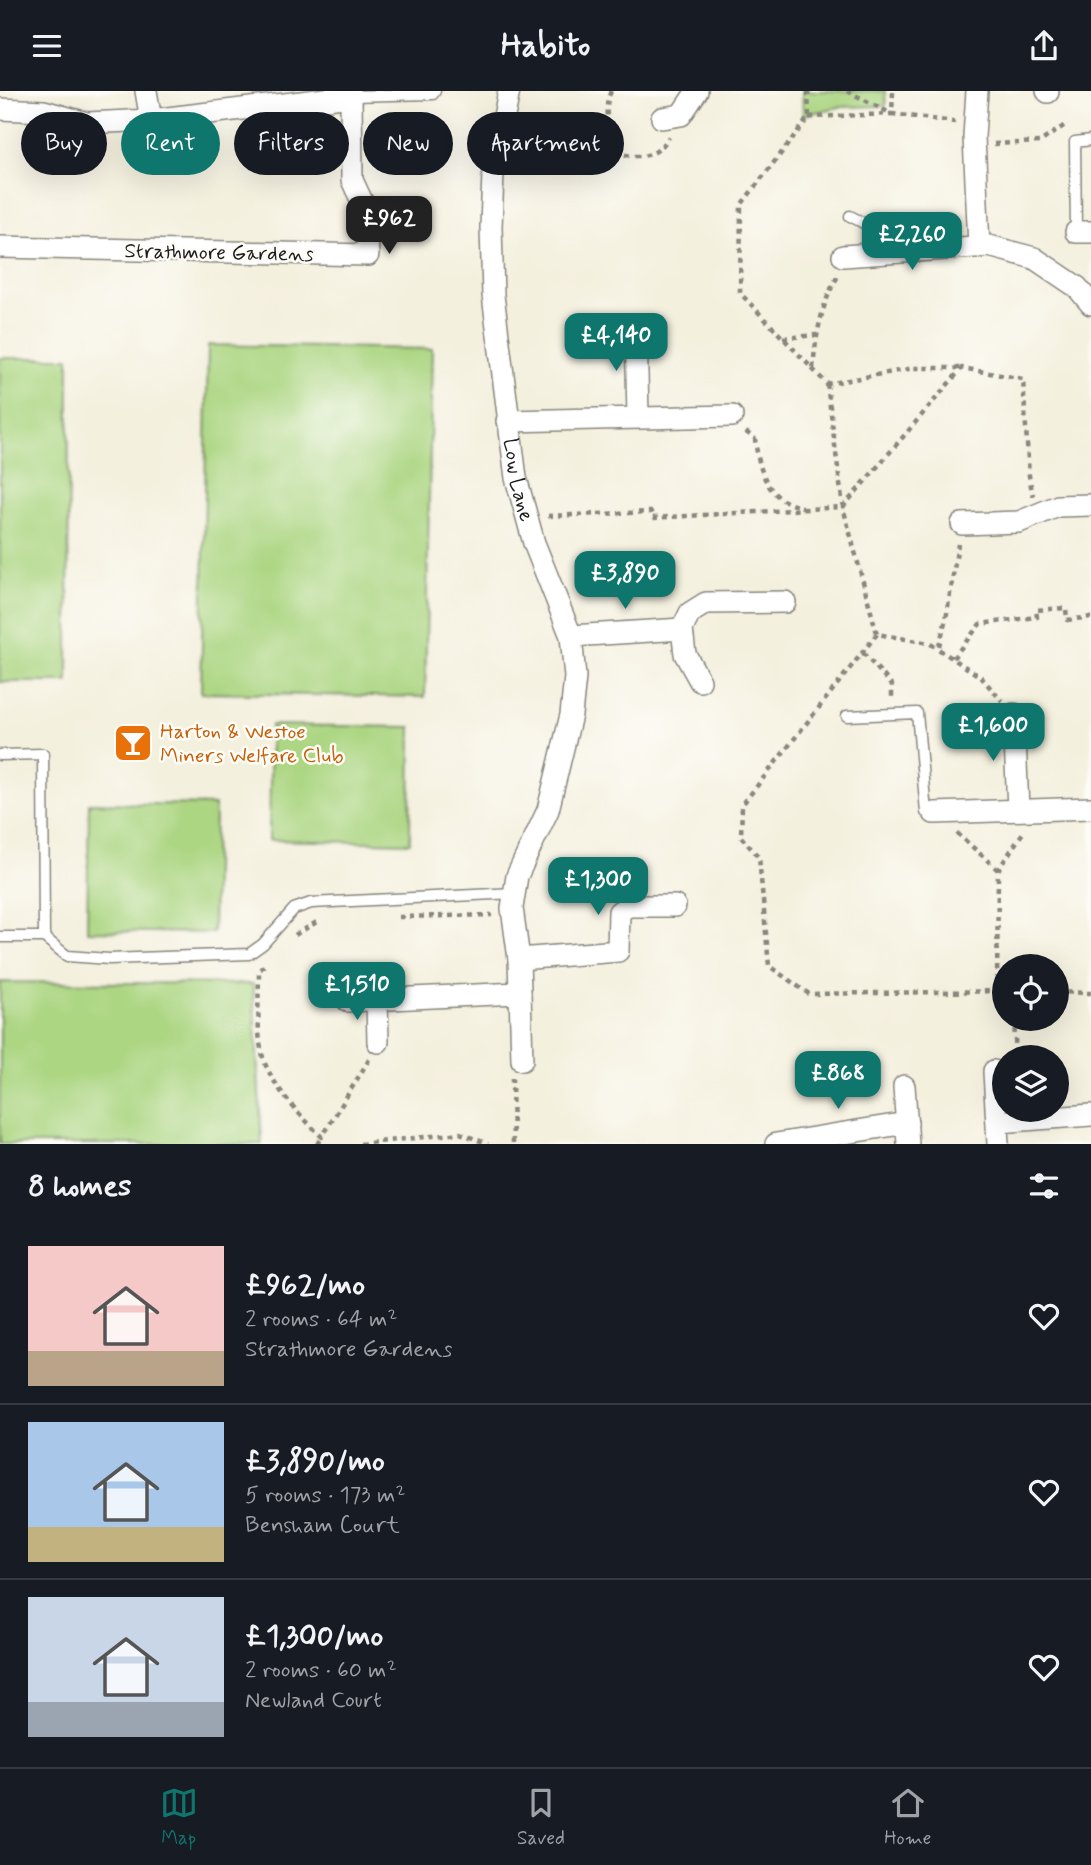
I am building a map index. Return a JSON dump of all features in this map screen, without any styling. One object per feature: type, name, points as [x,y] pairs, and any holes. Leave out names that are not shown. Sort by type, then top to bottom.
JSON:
[{"type":"street","points":[[146,91],[150,112]]},
{"type":"street","name":"Low Lane","points":[[509,91],[493,173],[491,227],[493,295],[507,421],[516,478],[526,517],[571,636],[575,677],[571,715],[548,810],[517,876],[514,893],[522,1060]]},
{"type":"street","points":[[671,116],[697,91]]},
{"type":"street","points":[[977,91],[975,135],[979,247]]},
{"type":"street","points":[[218,112],[351,96]]},
{"type":"street","name":"Strathmore Gardens","points":[[0,247],[368,255],[365,208],[352,180],[351,96]]},
{"type":"street","points":[[0,109],[44,111],[88,124],[121,122]]},
{"type":"street","points":[[847,256],[989,246],[1034,258],[1077,288],[1091,304]]},
{"type":"street","points":[[636,329],[638,416]]},
{"type":"street","points":[[507,421],[732,415]]},
{"type":"street","points":[[962,524],[1019,522],[1058,506],[1091,505]]},
{"type":"street","points":[[700,681],[685,654],[682,628],[690,613],[706,603],[785,602]]},
{"type":"street","points":[[571,636],[682,628]]},
{"type":"street","points":[[1014,714],[1028,810]]},
{"type":"street","points":[[934,813],[1091,808]]},
{"type":"street","points":[[519,959],[618,951],[619,912],[628,906],[675,906]]},
{"type":"street","points":[[348,1001],[520,993]]},
{"type":"street","points":[[377,1000],[378,1042]]},
{"type":"street","points":[[904,1086],[908,1144]]},
{"type":"street","points":[[1069,1117],[1091,1115]]},
{"type":"street","points":[[776,1144],[906,1122]]},
{"type":"street","points":[[998,1144],[999,1122]]},
{"type":"lane","points":[[351,96],[433,94],[435,91]]},
{"type":"lane","points":[[1084,232],[1075,142],[1091,140]]},
{"type":"lane","points":[[850,216],[869,225],[878,237],[882,253]]},
{"type":"lane","points":[[846,716],[917,713],[926,812],[934,813]]},
{"type":"lane","points":[[0,755],[43,754],[44,937]]},
{"type":"lane","points":[[0,937],[44,937],[68,956],[110,959],[249,954],[263,944],[295,909],[311,903],[514,893]]},
{"type":"path","points":[[611,91],[605,104],[611,136],[621,155],[642,158],[663,147],[671,116]]},
{"type":"path","points":[[807,91],[809,117],[741,205],[740,293],[827,384],[843,507],[877,634]]},
{"type":"path","points":[[847,91],[892,114],[975,135],[1040,142],[1068,123]]},
{"type":"path","points":[[892,114],[893,91]]},
{"type":"path","points":[[1047,91],[1074,133]]},
{"type":"path","points":[[809,117],[892,114]]},
{"type":"path","points":[[813,369],[817,335],[829,292],[847,256]]},
{"type":"path","points":[[783,338],[817,335]]},
{"type":"path","points":[[827,384],[914,368],[962,368],[1023,379],[1029,477],[1038,515]]},
{"type":"path","points":[[526,517],[651,512],[652,518],[843,507],[962,368]]},
{"type":"path","points":[[732,415],[755,439],[757,458],[764,480],[776,497],[796,506],[814,509]]},
{"type":"path","points":[[939,646],[962,524]]},
{"type":"path","points":[[953,658],[980,624],[1037,617],[1036,610],[1066,608],[1067,620],[1091,617]]},
{"type":"path","points":[[877,634],[742,805],[741,837],[760,857],[769,966],[809,994],[992,991]]},
{"type":"path","points":[[877,634],[929,643],[981,677],[1014,714]]},
{"type":"path","points":[[863,653],[892,685],[892,714]]},
{"type":"path","points":[[998,954],[998,870],[1028,810]]},
{"type":"path","points":[[934,813],[998,870]]},
{"type":"path","points":[[1069,992],[1091,993]]},
{"type":"path","points":[[513,1144],[512,1073],[522,1060]]},
{"type":"path","points":[[359,1144],[460,1133],[488,1144]]},
{"type":"path","points":[[317,1144],[321,1137]]},
{"type":"green space","points":[[802,91],[885,91],[886,106],[839,107],[803,115]]},
{"type":"green space","points":[[208,345],[432,349],[425,697],[201,693]]},
{"type":"green space","points":[[0,358],[69,358],[68,682],[0,682]]},
{"type":"green space","points":[[271,725],[411,727],[410,843],[269,840]]},
{"type":"green space","points":[[89,803],[215,805],[213,933],[87,931]]},
{"type":"green space","points":[[0,982],[253,984],[262,1144],[0,1144]]},
{"type":"place","name":"Harton & Westoe Miners Welfare Club","points":[[133,743]]}]
